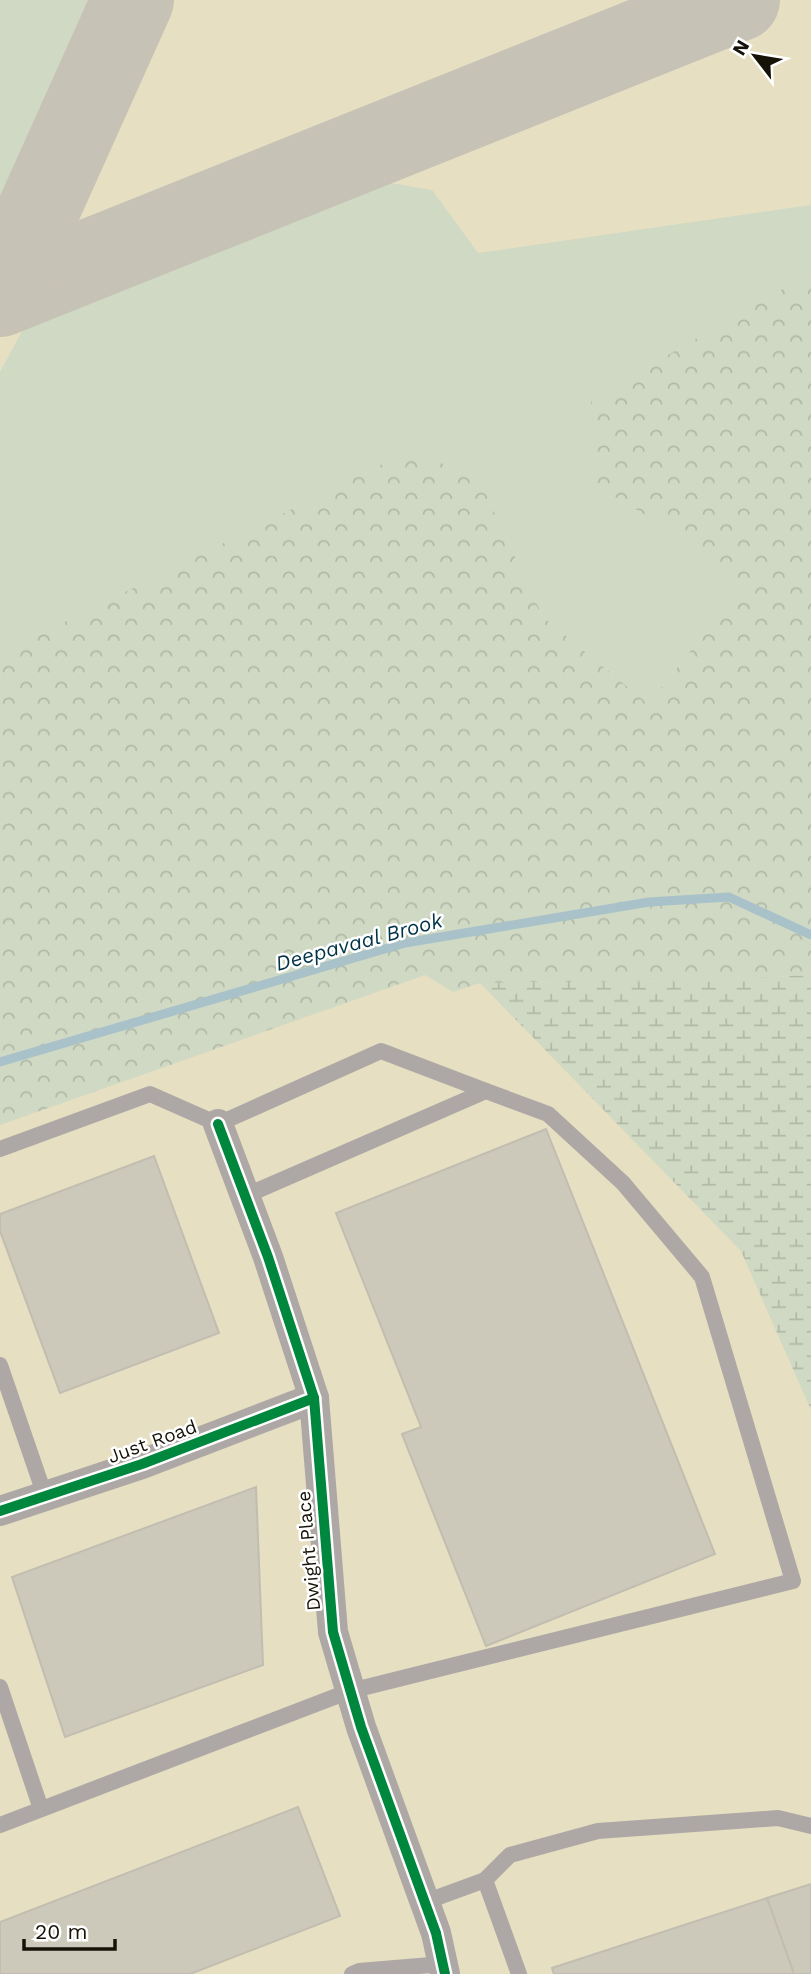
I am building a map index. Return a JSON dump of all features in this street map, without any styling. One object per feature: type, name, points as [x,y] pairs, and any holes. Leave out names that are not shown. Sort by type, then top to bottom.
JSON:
[{"type":"street","name":"Dwight Place","points":[[218,1124],[268,1257],[314,1398],[332,1632],[361,1727],[436,1933],[444,1969]]},
{"type":"street","name":"Just Road","points":[[0,1510],[142,1464],[314,1398]]},
{"type":"lane","points":[[0,1149],[150,1094],[218,1124],[381,1051],[548,1114],[623,1184],[702,1277],[793,1581],[350,1691],[0,1825]]},
{"type":"lane","points":[[245,1196],[486,1091]]},
{"type":"lane","points":[[0,1365],[45,1496]]},
{"type":"lane","points":[[0,1687],[41,1809]]},
{"type":"lane","points":[[425,1902],[485,1880],[510,1855],[597,1831],[778,1818],[811,1826]]},
{"type":"lane","points":[[485,1880],[519,1974]]},
{"type":"lane","points":[[352,1974],[359,1971],[444,1969]]},
{"type":"shaded area","points":[[0,0],[811,0],[811,1974],[0,1974]]},
{"type":"green space","points":[[0,0],[104,0],[29,171],[4,215],[0,217]]},
{"type":"green space","points":[[384,182],[432,190],[478,253],[811,205],[811,273],[591,399],[680,536],[745,583],[648,704],[543,617],[482,486],[415,448],[0,654],[0,372],[26,324]]},
{"type":"green space","points":[[811,273],[811,975],[692,981],[480,983],[453,992],[425,975],[0,1125],[0,654],[415,448],[482,486],[543,617],[648,704],[745,583],[680,536],[597,486],[591,399]]},
{"type":"green space","points":[[811,975],[811,1410],[741,1251],[480,983],[692,981]]},
{"type":"building","points":[[546,1129],[715,1554],[486,1646],[402,1434],[421,1427],[336,1213]]},
{"type":"building","points":[[154,1156],[219,1333],[60,1393],[0,1231],[0,1214]]},
{"type":"building","points":[[256,1487],[263,1665],[65,1737],[12,1577]]},
{"type":"building","points":[[298,1807],[340,1916],[190,1974],[0,1974],[0,1922]]},
{"type":"building","points":[[811,1884],[811,1974],[794,1974],[767,1898]]},
{"type":"building","points":[[767,1898],[794,1974],[554,1974],[552,1968]]},
{"type":"waterway","name":"Deepavaal Brook","points":[[0,1062],[405,943],[649,902],[729,897],[811,935]]},
{"type":"taxiway","points":[[0,296],[133,0]]},
{"type":"taxiway","points":[[0,296],[739,0]]},
{"type":"cycle path","points":[[218,1124],[268,1257],[314,1398],[333,1632],[361,1727],[436,1933],[445,1974]]},
{"type":"cycle path","points":[[0,1511],[142,1464],[314,1398]]}]
